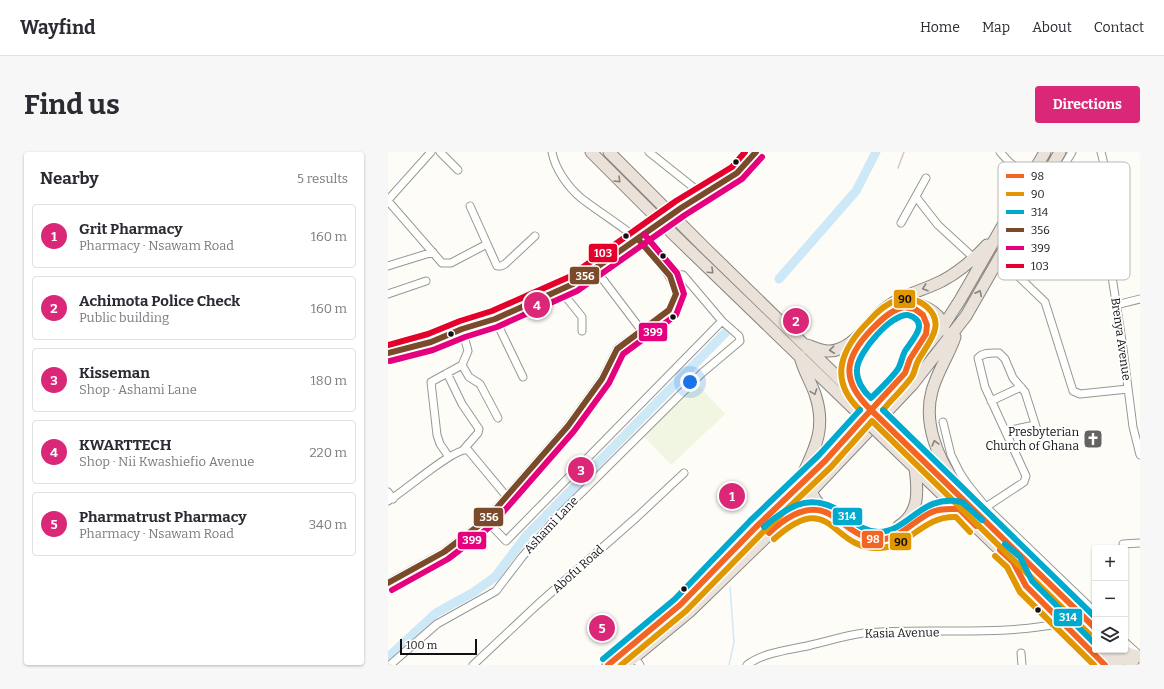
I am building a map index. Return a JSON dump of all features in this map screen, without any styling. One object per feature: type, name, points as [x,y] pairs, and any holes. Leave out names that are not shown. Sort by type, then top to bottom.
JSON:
[{"type":"highway","points":[[591,152],[673,234],[800,356],[890,428],[1013,562],[1092,639]]},
{"type":"highway","points":[[609,152],[707,250],[716,251],[723,255],[740,270],[766,298],[772,312],[856,400],[883,437],[915,468],[963,506],[1092,625]]},
{"type":"highway","points":[[1039,162],[1045,152]]},
{"type":"highway","points":[[1054,162],[1060,152]]},
{"type":"highway","points":[[803,343],[829,352],[838,350],[852,342],[880,312],[908,293],[942,281],[963,268],[998,232]]},
{"type":"highway","points":[[625,665],[689,612],[786,518],[944,325],[968,287],[998,233]]},
{"type":"highway","points":[[963,506],[950,475],[937,451],[933,435],[930,406],[932,391],[959,326],[998,258]]},
{"type":"highway","points":[[895,302],[910,301],[925,307],[938,316],[944,325],[943,334],[918,370],[912,385]]},
{"type":"highway","points":[[856,400],[849,373],[849,364],[852,356],[872,329],[891,313],[905,307],[920,312],[926,318],[928,324],[924,337],[910,359],[905,373]]},
{"type":"highway","points":[[796,490],[813,484],[912,385],[959,326]]},
{"type":"highway","points":[[608,665],[635,658],[680,605],[756,527],[796,490],[813,454],[820,428],[820,417],[816,396],[802,366],[800,356]]},
{"type":"highway","points":[[813,484],[829,506],[852,526],[865,532],[881,534],[894,529],[906,521],[915,508],[918,489],[915,468]]},
{"type":"highway","points":[[813,484],[827,513],[851,531],[869,539],[880,540],[895,536],[933,512],[963,506]]},
{"type":"highway","points":[[786,518],[809,510],[827,513]]},
{"type":"highway","points":[[1013,562],[1026,586],[1101,664]]},
{"type":"highway","points":[[1106,653],[1119,665]]},
{"type":"highway","points":[[1124,653],[1137,659]]},
{"type":"street","points":[[431,152],[388,200],[442,262],[446,264],[451,263],[486,244]]},
{"type":"street","points":[[440,152],[458,170]]},
{"type":"street","points":[[388,583],[444,552],[486,520],[568,426],[602,379],[617,349],[664,315],[673,304],[676,294],[670,276],[638,239],[581,198],[572,189],[560,171],[552,152]]},
{"type":"street","points":[[649,152],[703,196]]},
{"type":"street","points":[[682,208],[737,173],[756,152]]},
{"type":"street","points":[[1000,152],[1010,162]]},
{"type":"street","points":[[1066,162],[1072,152]]},
{"type":"street","name":"Brenya Avenue","points":[[1101,152],[1104,162]]},
{"type":"street","points":[[901,223],[926,178]]},
{"type":"street","points":[[916,197],[938,225],[974,258]]},
{"type":"street","points":[[470,206],[496,264],[501,266],[535,236]]},
{"type":"street","points":[[388,214],[394,208]]},
{"type":"street","points":[[388,353],[431,342],[462,329],[495,319],[561,291],[596,269],[652,230]]},
{"type":"street","points":[[388,266],[433,252]]},
{"type":"street","points":[[992,268],[998,263]]},
{"type":"street","points":[[596,269],[642,331]]},
{"type":"street","points":[[486,520],[506,541],[722,321],[683,275],[676,274],[670,276]]},
{"type":"street","points":[[1022,280],[1045,302],[1065,363],[1071,387],[1076,394],[1128,389]]},
{"type":"street","name":"Brenya Avenue","points":[[1112,280],[1133,427],[1140,456]]},
{"type":"street","points":[[388,294],[426,281]]},
{"type":"street","points":[[561,291],[582,317],[582,331]]},
{"type":"street","points":[[1116,306],[1140,299]]},
{"type":"street","points":[[495,319],[523,377]]},
{"type":"street","name":"Ashami Lane","points":[[390,665],[437,624],[496,591],[522,557],[559,515],[702,373],[740,341],[739,336],[722,321]]},
{"type":"street","points":[[449,457],[440,444],[437,434],[430,382],[462,365],[468,351],[462,329]]},
{"type":"street","points":[[986,507],[1024,482],[1026,478],[1006,431],[991,401],[981,373],[978,358],[980,356],[993,353],[1002,355],[1013,378],[1025,392],[1038,434]]},
{"type":"street","points":[[462,365],[469,377],[480,384],[498,418]]},
{"type":"street","points":[[388,492],[390,500],[449,457],[464,449],[479,429],[462,404],[447,373]]},
{"type":"street","points":[[991,401],[1021,387]]},
{"type":"street","points":[[943,422],[951,455],[960,473],[986,507],[1092,609]]},
{"type":"street","points":[[1006,431],[1036,425]]},
{"type":"street","points":[[464,449],[468,450],[507,497]]},
{"type":"street","name":"Abofu Road","points":[[473,665],[684,473]]},
{"type":"street","points":[[1123,544],[1140,543]]},
{"type":"street","name":"Kasia Avenue","points":[[747,665],[776,653],[836,638],[864,633],[977,632],[1033,628],[1062,623]]},
{"type":"street","points":[[1128,646],[1137,659]]},
{"type":"street","points":[[1021,653],[1022,665]]},
{"type":"green space","points":[[698,385],[725,414],[671,465],[644,436]]},
{"type":"waterway","points":[[779,279],[856,191],[876,152]]},
{"type":"waterway","points":[[388,657],[436,613],[474,592],[495,577],[526,536],[730,328]]},
{"type":"waterway","points":[[729,665],[734,642],[730,587]]},
{"type":"tunnel","points":[[652,230],[681,208]]},
{"type":"railway","points":[[898,168],[904,152]]},
{"type":"transit line","name":"103","points":[[388,345],[428,334],[460,321],[492,311],[569,277],[676,201],[732,167],[745,152]]},
{"type":"transit line","name":"356","points":[[388,353],[431,342],[462,329],[495,319],[573,284],[681,208],[737,173],[756,152]]},
{"type":"transit line","name":"399","points":[[390,361],[433,350],[465,337],[497,327],[577,291],[685,215],[742,179],[762,157]]},
{"type":"transit line","name":"399","points":[[392,590],[448,559],[491,526],[574,431],[609,383],[623,354],[676,315],[684,294],[677,273],[644,234]]},
{"type":"transit line","name":"356","points":[[388,583],[444,552],[486,520],[568,426],[602,379],[617,349],[669,310],[676,294],[670,276],[638,239]]},
{"type":"transit line","name":"90","points":[[860,410],[850,398],[844,387],[841,376],[845,353],[859,332],[872,318],[890,303],[906,299],[917,301],[927,307],[933,314],[935,328],[912,376],[883,410]]},
{"type":"transit line","name":"98","points":[[904,307],[915,309],[923,315],[927,325],[926,334],[910,359],[905,373],[871,410],[861,399],[850,380],[849,370],[851,360],[855,350],[872,329],[891,313],[904,307]]},
{"type":"transit line","name":"314","points":[[908,315],[915,318],[918,322],[918,332],[905,351],[898,369],[871,398],[863,389],[857,373],[859,362],[863,353],[876,335],[885,327],[901,316],[908,315]]},
{"type":"transit line","name":"314","points":[[603,659],[675,599],[750,521],[819,455],[860,410]]},
{"type":"transit line","name":"98","points":[[608,665],[680,605],[756,527],[825,461],[871,410]]},
{"type":"transit line","name":"98","points":[[871,410],[1092,625]]},
{"type":"transit line","name":"314","points":[[883,410],[1092,614]]},
{"type":"transit line","name":"90","points":[[621,665],[686,611],[762,533],[831,467],[872,421],[1089,634]]},
{"type":"transit line","name":"314","points":[[764,527],[794,506],[814,502],[835,508],[862,527],[875,532],[890,530],[899,526],[926,507],[936,503],[948,501],[962,502],[982,520]]},
{"type":"transit line","name":"98","points":[[769,533],[790,517],[798,513],[814,510],[823,511],[857,533],[877,540],[887,539],[894,536],[925,515],[942,509],[959,509],[976,526]]},
{"type":"transit line","name":"90","points":[[774,539],[793,524],[808,519],[820,519],[830,524],[850,540],[862,546],[878,548],[889,547],[899,543],[924,526],[944,518],[956,517],[970,532]]},
{"type":"transit line","name":"314","points":[[1005,544],[1020,557],[1032,581],[1092,641]]},
{"type":"transit line","name":"98","points":[[1000,550],[1013,562],[1026,586],[1105,665]]},
{"type":"transit line","name":"90","points":[[995,556],[1007,567],[1020,592],[1094,665]]},
{"type":"place","name":"KWARTTECH","points":[[537,305]]},
{"type":"place","name":"Achimota Police Check","points":[[796,321]]},
{"type":"place","name":"Presbyterian Church of Ghana","points":[[1093,439]]},
{"type":"place","name":"Kisseman","points":[[581,470]]},
{"type":"place","name":"Grit Pharmacy","points":[[732,496]]},
{"type":"place","name":"Pharmatrust Pharmacy","points":[[602,628]]}]
